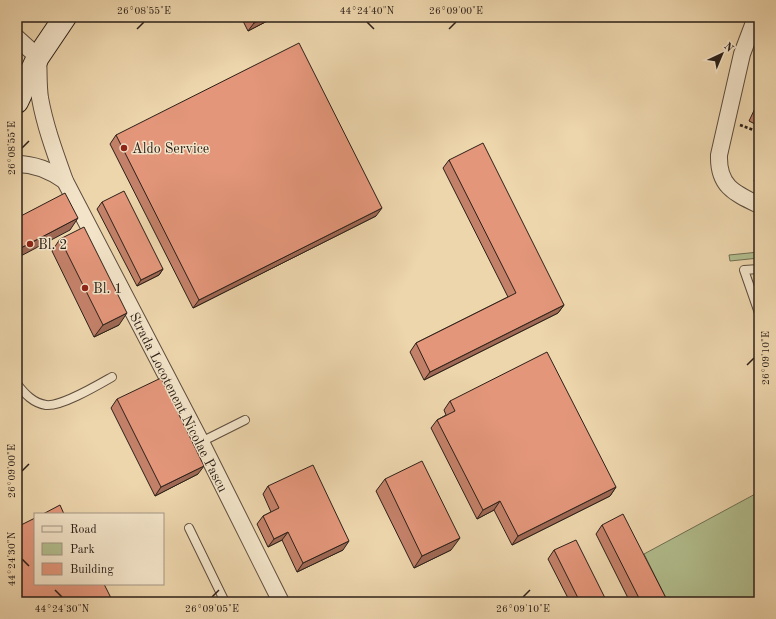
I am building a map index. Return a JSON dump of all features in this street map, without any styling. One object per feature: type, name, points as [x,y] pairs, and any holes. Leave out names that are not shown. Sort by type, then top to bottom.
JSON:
[{"type":"street","points":[[38,57],[48,17]]},
{"type":"street","points":[[17,102],[38,57],[65,17]]},
{"type":"street","points":[[756,17],[754,39],[742,54],[719,155],[719,164],[724,180],[730,188],[759,205]]},
{"type":"street","points":[[17,38],[38,57]]},
{"type":"street","name":"Strada Locotenent Nicolae Pascu","points":[[38,57],[40,96],[44,116],[52,146],[65,181],[201,442],[281,602]]},
{"type":"street","points":[[17,164],[34,166],[54,173],[65,181]]},
{"type":"lane","points":[[759,269],[744,270],[759,313]]},
{"type":"lane","points":[[17,384],[27,396],[35,402],[47,405],[60,403],[83,393],[112,377]]},
{"type":"lane","points":[[201,442],[245,420]]},
{"type":"lane","points":[[189,528],[225,602]]},
{"type":"path","points":[[727,120],[759,132]]},
{"type":"green space","points":[[759,252],[759,258],[730,261],[729,255]]},
{"type":"green space","points":[[759,492],[759,602],[668,602],[644,554]]},
{"type":"building","points":[[251,17],[265,17],[254,23]]},
{"type":"building","points":[[299,43],[382,208],[199,300],[116,135]]},
{"type":"building","points":[[483,143],[564,305],[430,372],[416,343],[516,293],[449,160]]},
{"type":"building","points":[[124,191],[163,269],[141,280],[102,202]]},
{"type":"building","name":"Bl. 2","points":[[65,193],[78,218],[17,250],[17,218]]},
{"type":"building","points":[[84,227],[127,313],[103,325],[60,239]]},
{"type":"building","points":[[547,352],[616,487],[518,536],[500,501],[483,510],[437,420],[455,411],[450,401]]},
{"type":"building","points":[[161,378],[204,466],[161,487],[117,399]]},
{"type":"building","points":[[422,461],[460,538],[422,556],[385,479]]},
{"type":"building","points":[[313,465],[349,541],[303,563],[288,532],[274,539],[263,516],[279,508],[268,486]]},
{"type":"building","points":[[60,505],[64,513],[45,513]]},
{"type":"building","points":[[623,514],[668,602],[641,602],[602,525]]},
{"type":"building","points":[[34,518],[34,585],[104,585],[113,602],[17,602],[17,527]]},
{"type":"building","points":[[576,540],[607,602],[580,602],[554,550]]},
{"type":"place","name":"Aldo Service","points":[[124,148]]},
{"type":"place","name":"Bl. 2","points":[[30,244]]},
{"type":"place","name":"Bl. 1","points":[[85,288]]}]
